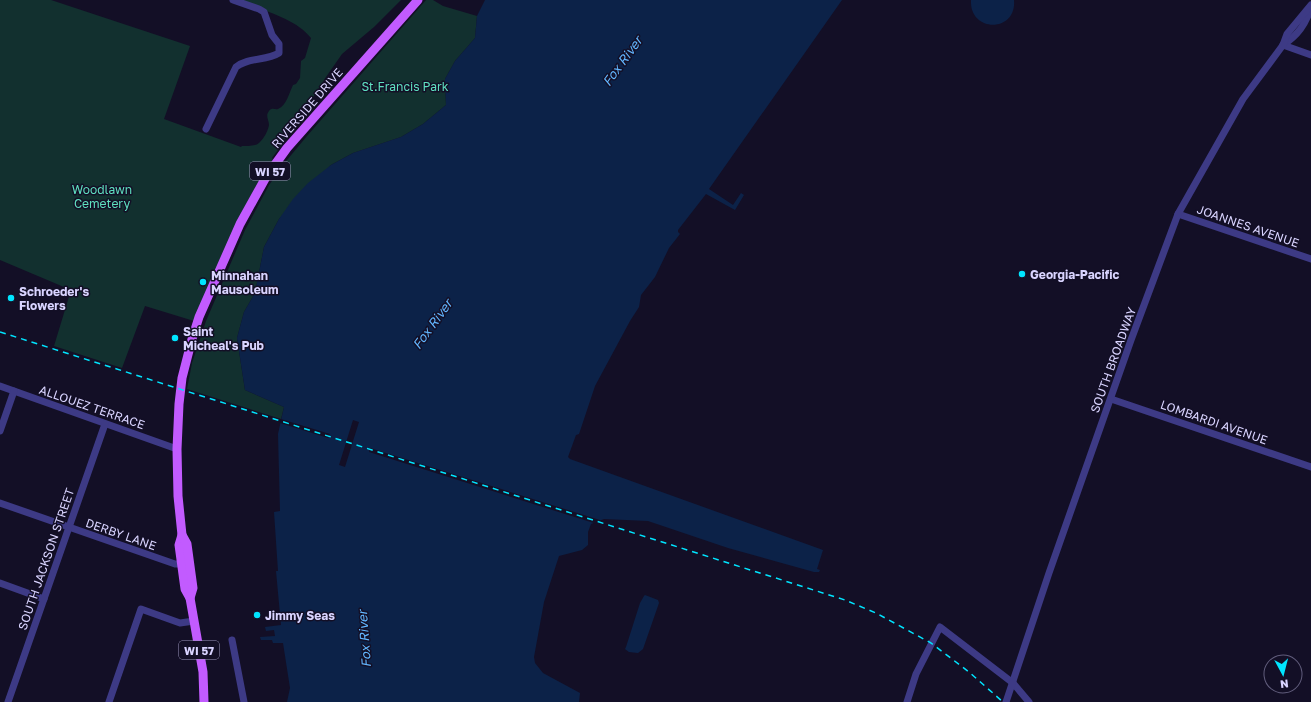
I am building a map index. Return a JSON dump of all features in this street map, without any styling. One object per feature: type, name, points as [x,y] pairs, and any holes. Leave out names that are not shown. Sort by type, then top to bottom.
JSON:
[{"type":"main road","name":"RIVERSIDE DRIVE","points":[[177,449],[182,378],[192,339],[199,317],[240,224],[256,192],[287,148],[418,0]]},
{"type":"main road","name":"WI 57","points":[[177,449],[178,496],[182,535],[179,545],[186,564],[185,590],[190,598],[203,672],[204,702]]},
{"type":"street","points":[[206,129],[236,67],[246,61],[274,56],[279,53],[279,44],[272,35],[264,12],[233,0]]},
{"type":"street","name":"SOUTH BROADWAY","points":[[1006,702],[1049,573],[1178,214],[1243,99],[1283,45],[1294,38],[1304,24],[1311,7]]},
{"type":"street","points":[[1283,45],[1311,55]]},
{"type":"street","name":"JOANNES AVENUE","points":[[1178,214],[1311,259]]},
{"type":"street","name":"ALLOUEZ TERRACE","points":[[0,386],[177,449]]},
{"type":"street","points":[[0,431],[14,391]]},
{"type":"street","name":"LOMBARDI AVENUE","points":[[1111,399],[1311,467]]},
{"type":"street","name":"SOUTH JACKSON STREET","points":[[8,702],[105,424]]},
{"type":"street","name":"DERBY LANE","points":[[0,503],[175,564],[186,564]]},
{"type":"street","points":[[0,584],[44,599]]},
{"type":"street","points":[[109,702],[142,609],[180,623],[194,621]]},
{"type":"street","points":[[908,702],[916,674],[940,627],[1013,683],[1029,702]]},
{"type":"street","points":[[232,640],[244,702]]},
{"type":"green space","name":"Woodlawn Cemetery","points":[[0,0],[51,0],[190,46],[164,119],[241,147],[257,144],[264,137],[269,125],[267,116],[269,111],[271,109],[278,109],[284,105],[293,85],[296,84],[300,78],[301,61],[305,58],[311,38],[305,31],[288,20],[241,0],[401,0],[374,27],[342,54],[310,102],[306,104],[272,158],[273,159],[239,218],[194,321],[145,306],[122,368],[54,346],[71,290],[0,260]]},
{"type":"green space","name":"St.Francis Park","points":[[426,0],[433,0],[443,6],[477,16],[475,38],[455,61],[445,79],[446,105],[423,124],[401,137],[353,153],[331,165],[279,219],[264,247],[255,293],[244,312],[237,338],[245,390],[284,407],[281,419],[187,389],[192,363],[206,321],[245,230],[269,185],[307,136]]},
{"type":"water","name":"Fox River","points":[[485,0],[842,0],[709,189],[733,205],[741,193],[744,195],[735,210],[706,194],[678,230],[680,234],[669,248],[655,277],[641,295],[639,307],[595,386],[579,434],[576,435],[568,457],[823,550],[817,569],[820,570],[819,572],[814,572],[728,548],[648,521],[604,519],[591,524],[588,532],[588,545],[582,550],[559,556],[544,602],[534,657],[535,663],[543,673],[580,693],[579,702],[287,702],[290,688],[283,643],[273,643],[272,640],[261,640],[260,637],[275,636],[274,630],[266,631],[265,627],[281,625],[276,571],[278,571],[274,512],[280,511],[278,434],[284,407],[245,390],[237,338],[244,312],[255,293],[264,247],[279,219],[293,199],[308,183],[331,165],[353,153],[401,137],[423,124],[446,105],[445,79],[455,61],[475,38],[477,16]]},
{"type":"water","points":[[971,0],[1014,0],[1013,11],[1008,19],[1001,23],[993,25],[985,23],[977,19],[972,11]]},
{"type":"water","points":[[645,595],[658,600],[659,603],[643,649],[638,653],[629,652],[625,649],[640,603]]},
{"type":"pier","points":[[281,419],[330,434],[328,438],[280,423]]},
{"type":"pier","points":[[353,420],[359,422],[345,467],[339,465]]},
{"type":"pier","points":[[370,448],[603,521],[597,524],[565,514],[369,452]]},
{"type":"railway","points":[[0,332],[845,600],[876,613],[931,643],[969,672],[1003,702]]},
{"type":"place","name":"Georgia-Pacific","points":[[1022,274]]},
{"type":"place","name":"Minnahan Mausoleum","points":[[203,282]]},
{"type":"place","name":"Schroeder's Flowers","points":[[11,298]]},
{"type":"place","name":"Saint Micheal's Pub","points":[[175,338]]},
{"type":"place","name":"Jimmy Seas","points":[[257,615]]}]
